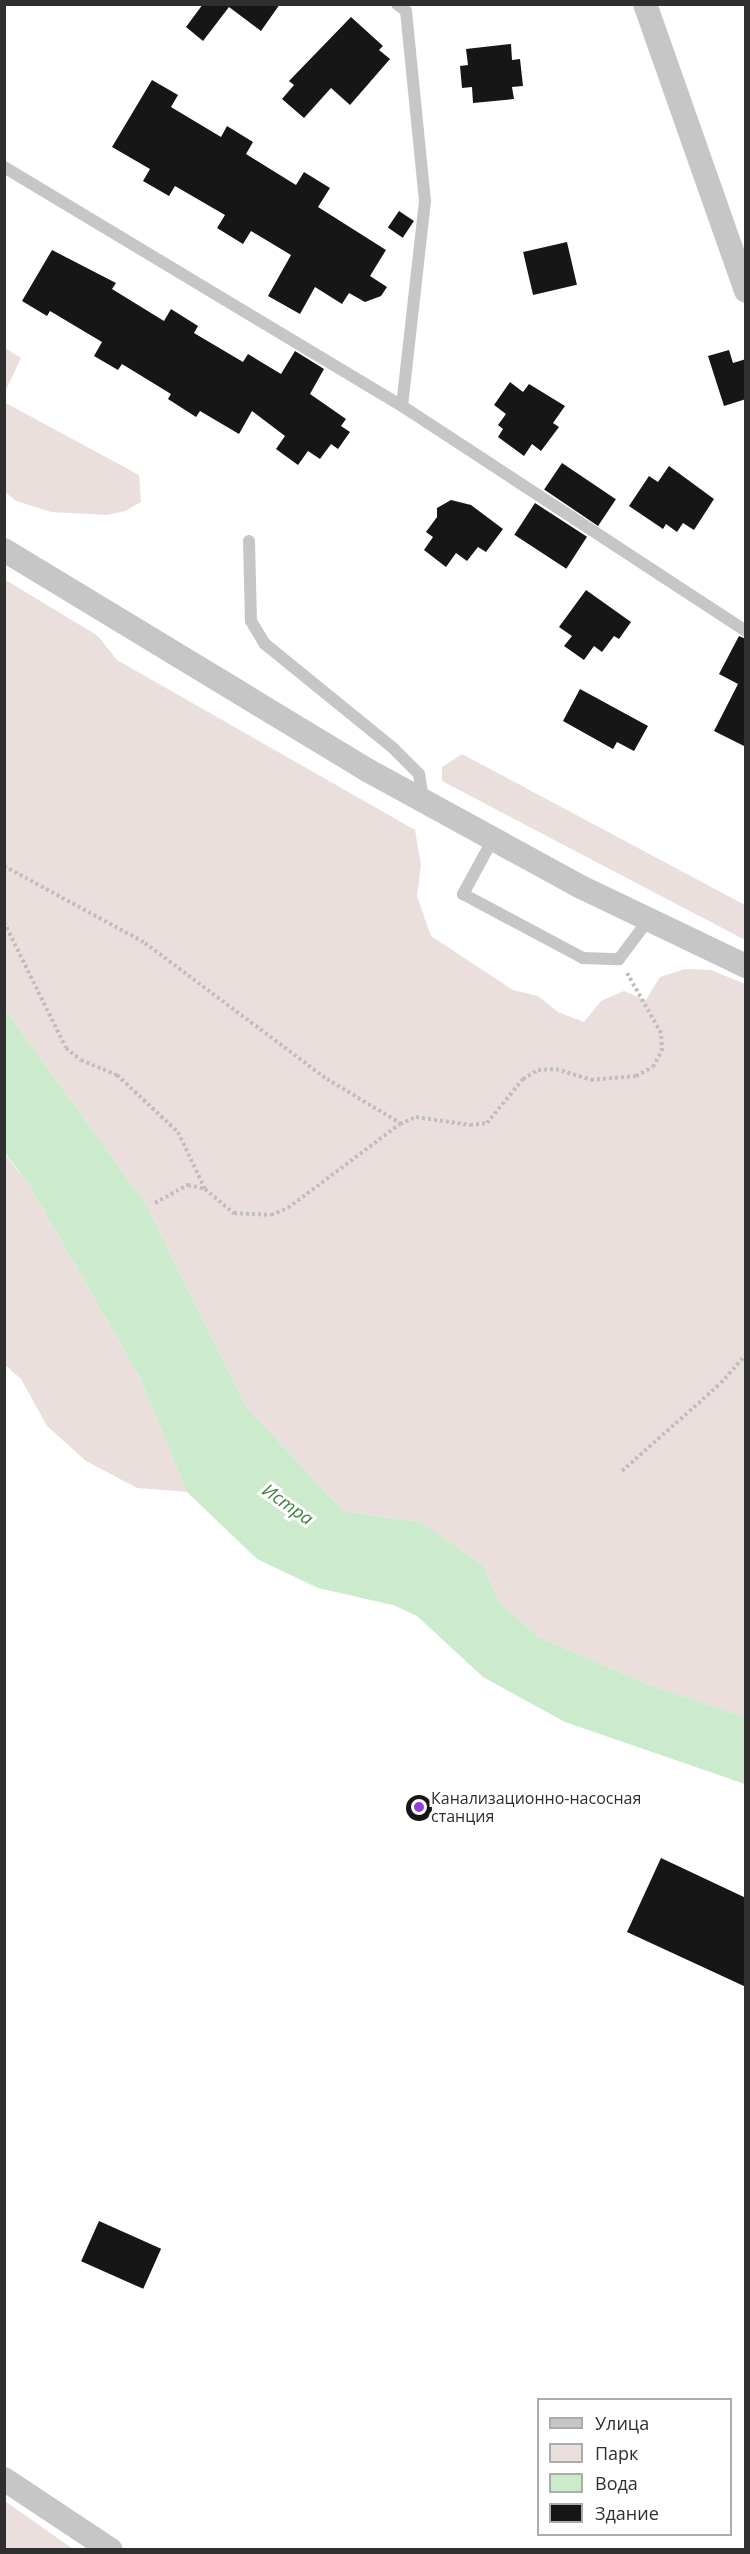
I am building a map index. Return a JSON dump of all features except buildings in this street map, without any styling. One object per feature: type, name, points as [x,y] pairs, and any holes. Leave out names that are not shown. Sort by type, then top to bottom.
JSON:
[{"type":"street","points":[[645,4],[746,291]]},
{"type":"street","points":[[4,550],[424,801],[649,919],[746,966]]},
{"type":"street","points":[[4,2479],[111,2550]]},
{"type":"lane","points":[[397,4],[406,11],[425,201],[402,406]]},
{"type":"lane","points":[[4,167],[402,406],[746,631]]},
{"type":"lane","points":[[249,541],[251,621],[265,644],[394,749],[419,774],[424,801]]},
{"type":"lane","points":[[493,838],[464,894],[583,958],[619,959],[649,919]]},
{"type":"path","points":[[4,866],[145,943],[327,1079],[400,1124]]},
{"type":"path","points":[[4,922],[66,1048],[81,1060],[117,1075],[178,1132],[205,1189]]},
{"type":"path","points":[[155,1203],[188,1185],[205,1189],[234,1212],[271,1215],[288,1208],[400,1124],[417,1117],[470,1125],[488,1123],[523,1079],[538,1070],[556,1069],[591,1080],[618,1080],[653,1067],[662,1051],[661,1033],[619,959]]},
{"type":"path","points":[[622,1471],[721,1383],[746,1354]]},
{"type":"green space","points":[[5,348],[21,358],[5,392]]},
{"type":"green space","points":[[4,402],[139,475],[141,502],[125,511],[107,515],[51,512],[16,501],[5,492]]},
{"type":"green space","points":[[4,579],[98,636],[117,660],[415,830],[421,865],[417,896],[431,936],[513,990],[538,996],[558,1012],[584,1022],[601,1001],[624,991],[646,1000],[660,977],[685,969],[711,970],[745,984],[745,1717],[649,1685],[539,1637],[500,1603],[483,1565],[421,1522],[343,1511],[245,1405],[147,1206],[5,1009]]},
{"type":"green space","points":[[462,754],[745,905],[745,940],[442,781],[442,767]]},
{"type":"green space","points":[[4,1153],[28,1183],[140,1378],[187,1492],[137,1488],[86,1461],[47,1426],[21,1379],[5,1365]]},
{"type":"green space","points":[[5,2501],[73,2549],[5,2549]]},
{"type":"water","name":"Истра","points":[[5,1009],[147,1206],[245,1405],[343,1511],[421,1522],[483,1565],[500,1603],[539,1637],[649,1685],[745,1717],[745,1784],[565,1722],[483,1677],[417,1616],[393,1605],[318,1588],[257,1559],[187,1492],[140,1378],[28,1183],[5,1153]]},
{"type":"place","name":"Канализационно-насосная станция","points":[[419,1807]]}]
